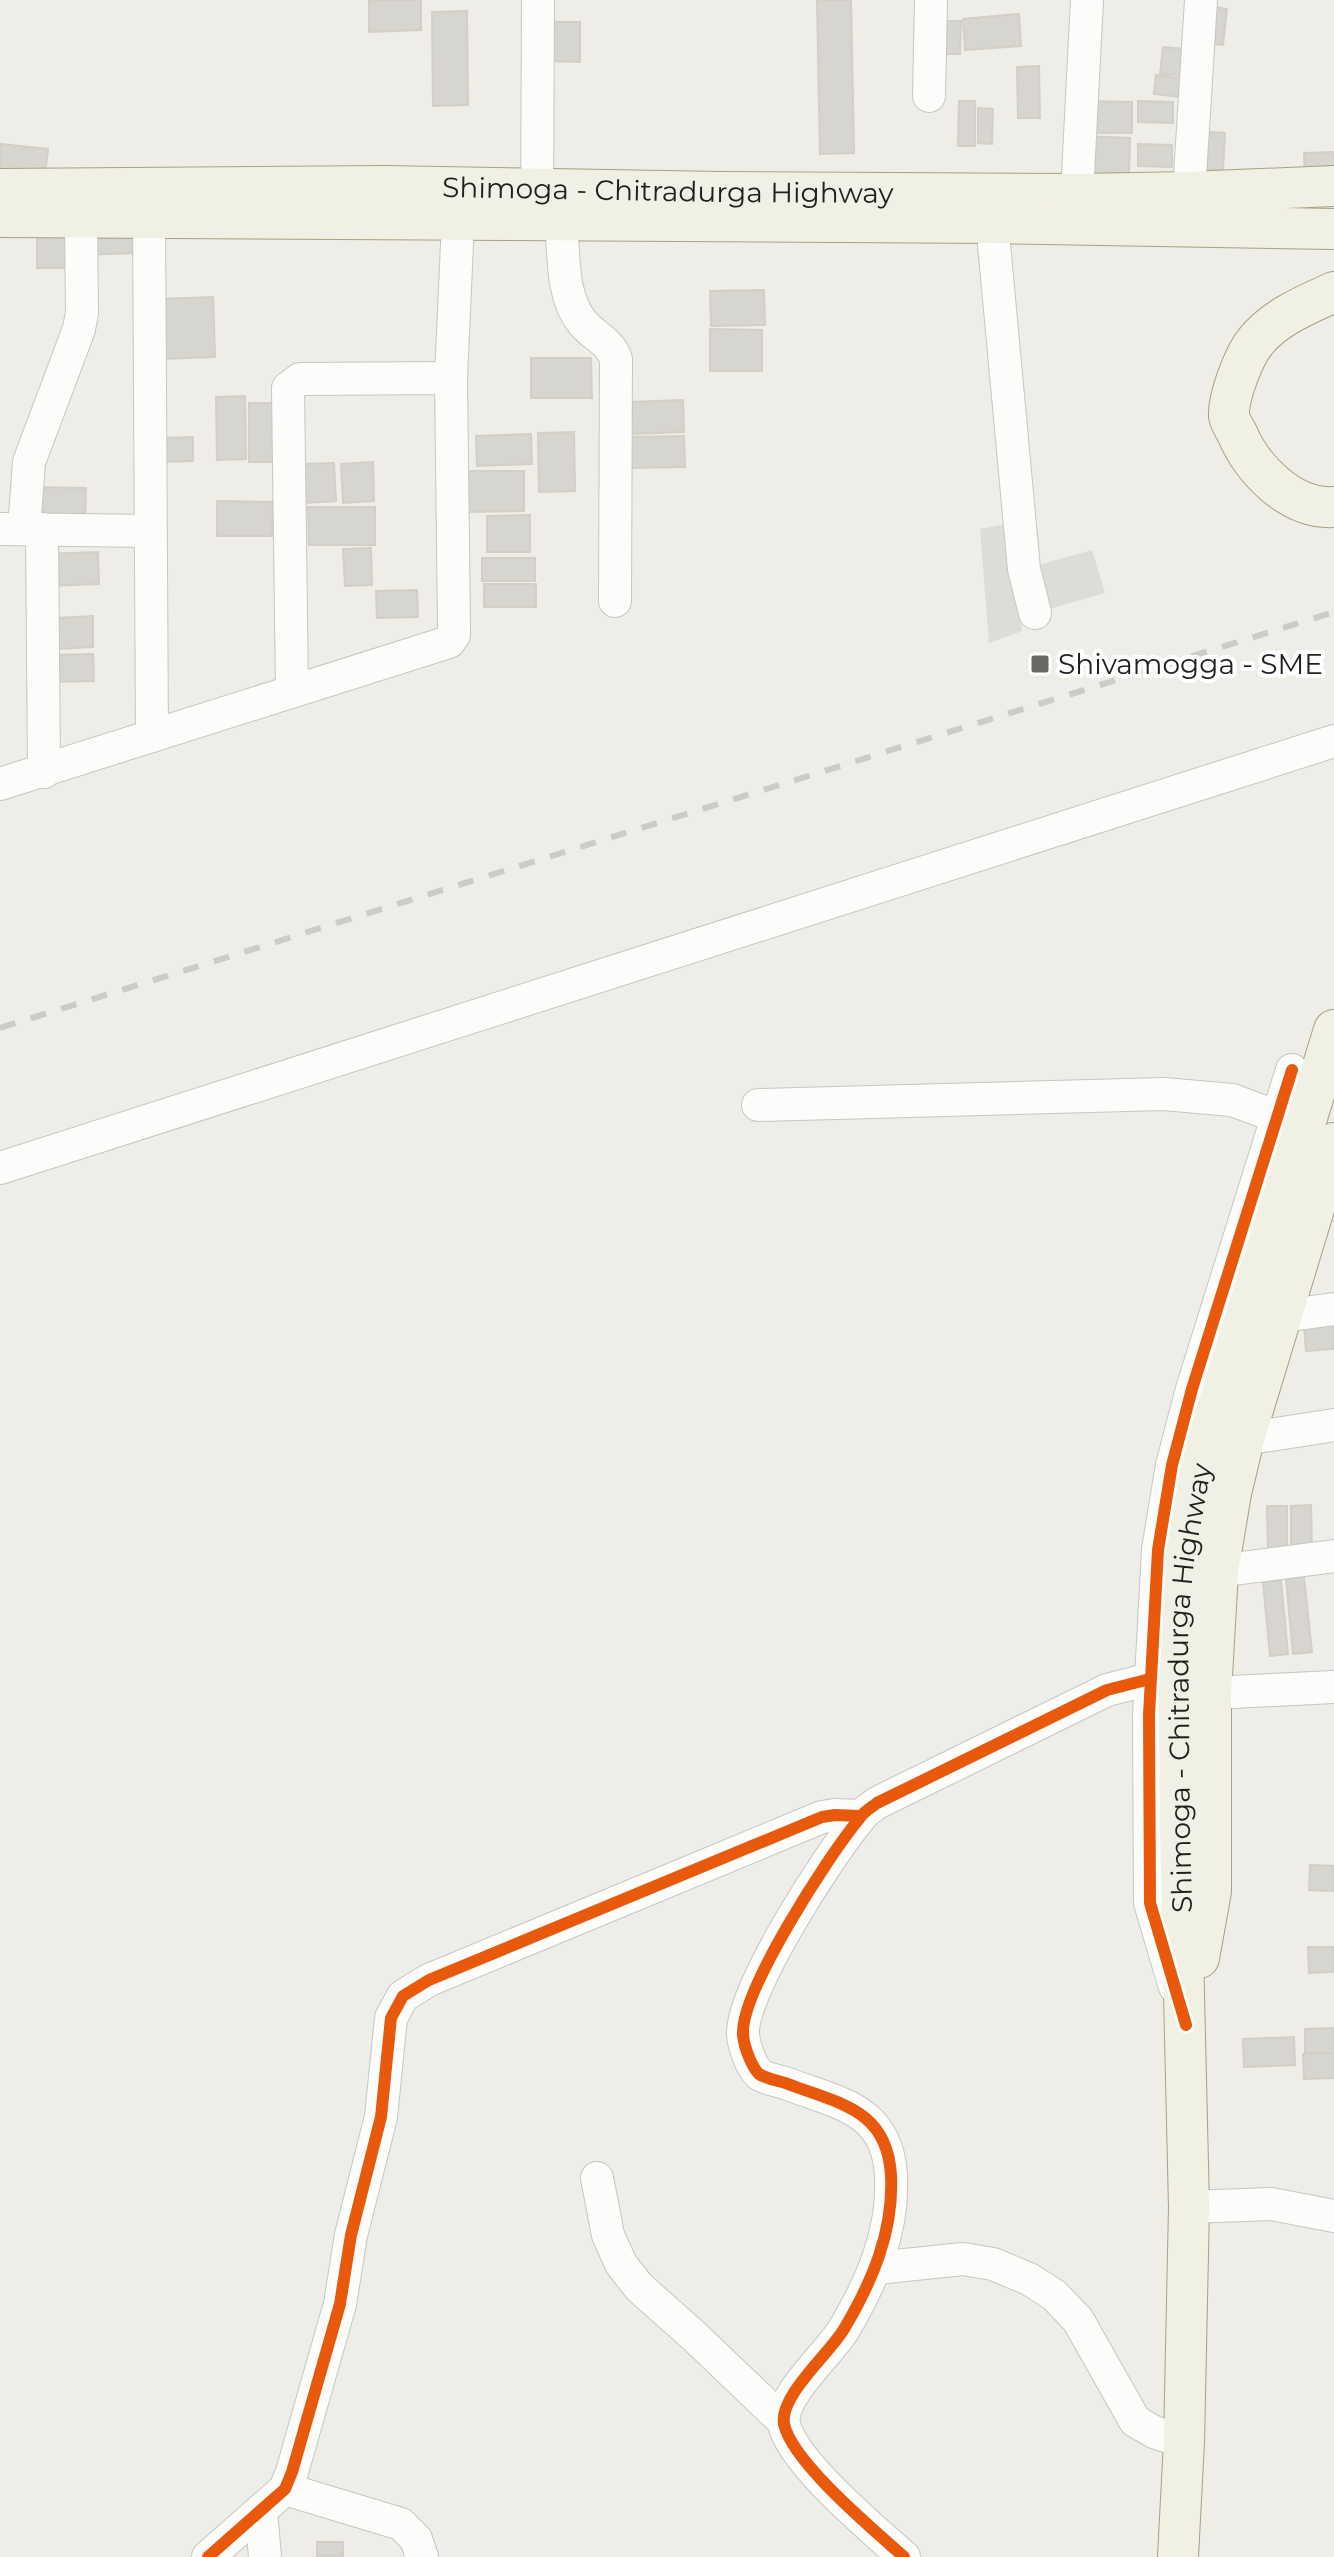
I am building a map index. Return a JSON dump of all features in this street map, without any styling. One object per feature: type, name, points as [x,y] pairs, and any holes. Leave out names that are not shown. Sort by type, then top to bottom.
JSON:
[{"type":"main road","name":"Shimoga - Chitradurga Highway","points":[[0,189],[384,186],[545,211],[1334,229]]},
{"type":"main road","name":"Shimoga - Chitradurga Highway","points":[[0,217],[458,221],[545,211],[1334,186]]},
{"type":"main road","points":[[1334,292],[1290,314],[1257,340],[1238,373],[1229,416],[1242,446],[1262,473],[1294,498],[1334,507]]},
{"type":"main road","name":"Shimoga - Chitradurga Highway","points":[[1178,2557],[1189,2207],[1178,1636],[1184,1561],[1204,1451],[1334,1030]]},
{"type":"main road","points":[[1186,2025],[1211,1891],[1211,1693],[1218,1571],[1231,1493],[1244,1439],[1334,1143]]},
{"type":"street","points":[[538,0],[545,211],[574,309],[583,323],[613,348],[616,359],[615,601]]},
{"type":"street","points":[[929,96],[931,0]]},
{"type":"street","points":[[1077,194],[1087,0]]},
{"type":"street","points":[[1189,192],[1201,0]]},
{"type":"street","points":[[149,216],[152,736]]},
{"type":"street","points":[[44,772],[22,529],[29,462],[79,329],[82,313],[81,219]]},
{"type":"street","points":[[0,784],[449,642],[454,635],[451,378],[458,221]]},
{"type":"street","points":[[992,223],[1024,569],[1035,613]]},
{"type":"street","points":[[292,691],[288,388],[300,379],[451,378]]},
{"type":"street","points":[[22,529],[150,531]]},
{"type":"street","points":[[0,1168],[1334,741]]},
{"type":"street","points":[[1186,2025],[1150,1903],[1150,1679],[1158,1550],[1172,1465],[1192,1389],[1292,1070]]},
{"type":"street","points":[[758,1105],[1164,1094],[1232,1100],[1278,1117]]},
{"type":"street","points":[[1282,1316],[1334,1309]]},
{"type":"street","points":[[1244,1439],[1334,1425]]},
{"type":"street","points":[[1218,1571],[1334,1556]]},
{"type":"street","points":[[783,2421],[789,2400],[843,2331],[876,2268],[886,2236],[891,2176],[884,2138],[872,2122],[847,2106],[759,2074],[748,2054],[743,2033],[751,1998],[793,1915],[860,1816],[877,1803],[1107,1690],[1150,1679]]},
{"type":"street","points":[[1211,1693],[1334,1687]]},
{"type":"street","points":[[208,2557],[273,2499],[299,2454],[340,2304],[351,2235],[381,2117],[391,2018],[403,1996],[429,1980],[822,1817],[860,1816]]},
{"type":"street","points":[[597,2178],[608,2235],[621,2264],[639,2287],[783,2421],[790,2442],[821,2478],[904,2557]]},
{"type":"street","points":[[1189,2207],[1271,2204],[1334,2216]]},
{"type":"street","points":[[876,2268],[963,2259],[993,2264],[1029,2279],[1054,2295],[1078,2320],[1135,2421],[1154,2432],[1184,2442]]},
{"type":"street","points":[[265,2557],[273,2499]]},
{"type":"street","points":[[273,2499],[401,2524],[416,2539],[422,2557]]},
{"type":"shaded area","points":[[1010,523],[1022,631],[989,643],[980,529]]},
{"type":"shaded area","points":[[1092,550],[1105,593],[1035,613],[1024,569]]},
{"type":"building","points":[[369,0],[421,0],[421,30],[369,32]]},
{"type":"building","points":[[817,0],[851,0],[854,153],[820,154]]},
{"type":"building","points":[[1209,6],[1227,9],[1223,45],[1204,43]]},
{"type":"building","points":[[467,11],[468,105],[433,106],[432,12]]},
{"type":"building","points":[[1019,14],[1021,46],[965,50],[963,19]]},
{"type":"building","points":[[936,21],[961,21],[960,54],[935,54]]},
{"type":"building","points":[[549,22],[580,22],[580,62],[549,61]]},
{"type":"building","points":[[1163,47],[1198,50],[1195,77],[1160,74]]},
{"type":"building","points":[[1039,66],[1040,118],[1018,118],[1017,67]]},
{"type":"building","points":[[1156,75],[1190,80],[1187,98],[1154,94]]},
{"type":"building","points":[[959,101],[975,101],[975,146],[958,146]]},
{"type":"building","points":[[1082,101],[1132,102],[1132,133],[1081,133]]},
{"type":"building","points":[[1138,101],[1173,102],[1173,123],[1138,122]]},
{"type":"building","points":[[978,108],[993,109],[992,144],[978,143]]},
{"type":"building","points":[[1194,131],[1225,133],[1223,170],[1192,169]]},
{"type":"building","points":[[1084,136],[1130,138],[1129,176],[1082,174]]},
{"type":"building","points":[[0,144],[48,149],[45,176],[0,171]]},
{"type":"building","points":[[1138,144],[1172,145],[1172,167],[1138,166]]},
{"type":"building","points":[[1334,152],[1334,176],[1305,177],[1304,153]]},
{"type":"building","points":[[131,232],[132,253],[87,255],[86,234]]},
{"type":"building","points":[[37,234],[69,234],[69,268],[37,268]]},
{"type":"building","points":[[764,290],[765,325],[711,326],[710,291]]},
{"type":"building","points":[[213,297],[215,357],[161,359],[160,299]]},
{"type":"building","points":[[710,329],[762,330],[762,371],[710,371]]},
{"type":"building","points":[[531,358],[591,358],[592,398],[531,398]]},
{"type":"building","points":[[245,396],[246,459],[217,460],[216,397]]},
{"type":"building","points":[[683,400],[684,432],[630,434],[629,402]]},
{"type":"building","points":[[249,403],[281,403],[281,462],[249,462]]},
{"type":"building","points":[[574,432],[575,491],[539,492],[538,433]]},
{"type":"building","points":[[531,434],[532,464],[477,466],[476,436]]},
{"type":"building","points":[[684,436],[685,467],[629,468],[629,437]]},
{"type":"building","points":[[193,437],[193,461],[164,462],[164,438]]},
{"type":"building","points":[[373,462],[374,501],[343,503],[341,464]]},
{"type":"building","points":[[334,463],[336,501],[304,503],[302,464]]},
{"type":"building","points":[[463,471],[524,471],[524,511],[462,512]]},
{"type":"building","points":[[30,487],[86,488],[85,518],[30,518]]},
{"type":"building","points":[[217,501],[273,502],[272,536],[217,536]]},
{"type":"building","points":[[308,507],[375,507],[375,545],[309,545]]},
{"type":"building","points":[[530,515],[530,552],[487,552],[487,516]]},
{"type":"building","points":[[371,548],[372,585],[345,586],[343,549]]},
{"type":"building","points":[[98,552],[99,584],[47,586],[46,554]]},
{"type":"building","points":[[482,558],[535,558],[535,581],[482,581]]},
{"type":"building","points":[[484,584],[536,584],[536,607],[484,607]]},
{"type":"building","points":[[417,590],[418,617],[377,618],[376,591]]},
{"type":"building","points":[[93,616],[93,647],[57,649],[56,618]]},
{"type":"building","points":[[93,654],[94,681],[51,682],[50,655]]},
{"type":"building","points":[[1334,1325],[1334,1349],[1306,1351],[1304,1326]]},
{"type":"building","points":[[1311,1505],[1312,1549],[1291,1549],[1291,1506]]},
{"type":"building","points":[[1267,1506],[1287,1506],[1287,1551],[1268,1551]]},
{"type":"building","points":[[1304,1577],[1312,1652],[1293,1654],[1286,1579]]},
{"type":"building","points":[[1281,1580],[1288,1654],[1270,1656],[1263,1582]]},
{"type":"building","points":[[1310,1865],[1334,1866],[1334,1891],[1309,1890]]},
{"type":"building","points":[[1308,1947],[1334,1947],[1334,1972],[1309,1973]]},
{"type":"building","points":[[1334,2028],[1334,2053],[1305,2053],[1305,2029]]},
{"type":"building","points":[[1294,2037],[1295,2065],[1244,2067],[1243,2039]]},
{"type":"building","points":[[1334,2053],[1334,2078],[1304,2079],[1303,2054]]},
{"type":"building","points":[[317,2542],[343,2542],[343,2556],[317,2556]]},
{"type":"railway","points":[[0,1028],[1334,612]]},
{"type":"cycle path","points":[[1186,2025],[1150,1903],[1149,1715],[1158,1550],[1172,1465],[1192,1389],[1292,1070]]},
{"type":"cycle path","points":[[904,2557],[818,2476],[790,2440],[784,2424],[789,2401],[844,2329],[872,2274],[889,2216],[891,2175],[888,2153],[881,2136],[858,2112],[759,2074],[746,2050],[743,2035],[746,2015],[770,1957],[789,1924],[828,1862],[865,1812],[877,1803],[1107,1690],[1150,1679]]},
{"type":"cycle path","points":[[208,2557],[285,2489],[292,2472],[340,2304],[351,2235],[381,2117],[391,2018],[403,1996],[429,1980],[822,1817],[860,1816]]},
{"type":"place","name":"Shivamogga - SME","points":[[1040,664]]}]
